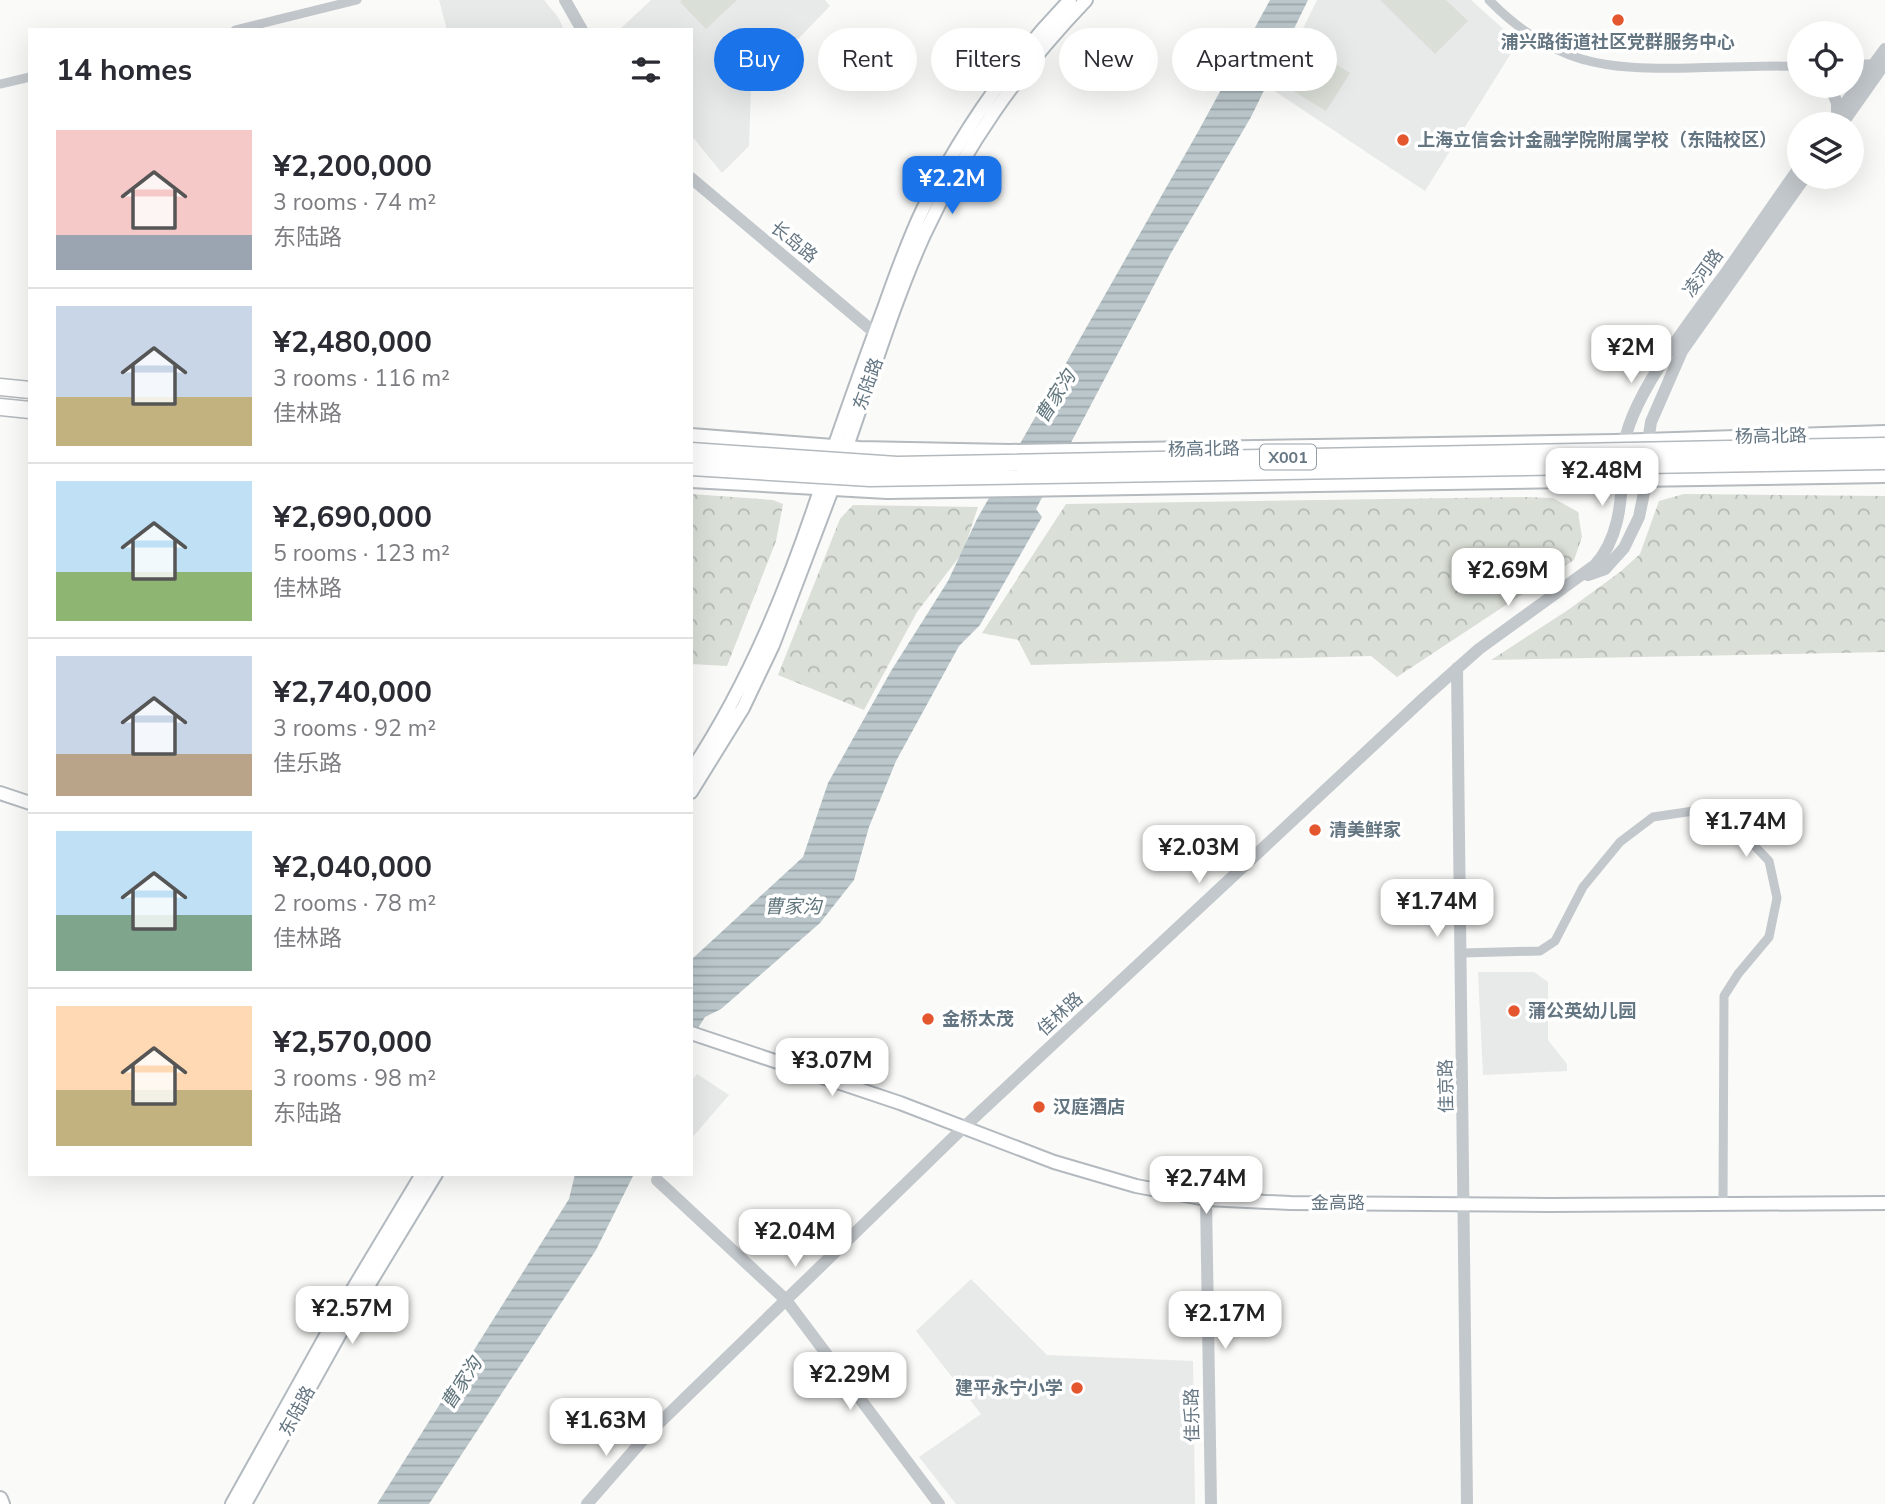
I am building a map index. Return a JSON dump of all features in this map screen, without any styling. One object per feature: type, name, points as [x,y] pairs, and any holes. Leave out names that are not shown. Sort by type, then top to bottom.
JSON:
[{"type":"highway","points":[[0,387],[28,390]]},
{"type":"highway","points":[[0,407],[28,410]]},
{"type":"highway","name":"杨高北路","points":[[693,451],[897,465],[1885,446]]},
{"type":"highway","name":"杨高北路","points":[[693,467],[870,478],[1885,461]]},
{"type":"main road","name":"东陆路","points":[[841,448],[875,333],[913,232],[950,158],[1006,72],[1070,0]]},
{"type":"main road","name":"东陆路","points":[[693,789],[731,728],[769,656],[799,581],[841,448],[914,260],[955,172],[1015,79],[1086,0]]},
{"type":"main road","name":"杨高北路","points":[[693,436],[841,448],[1009,452],[1624,441],[1885,433]]},
{"type":"main road","name":"杨高北路","points":[[693,480],[887,491],[1885,475]]},
{"type":"main road","name":"东陆路","points":[[693,768],[722,723],[754,662],[827,489]]},
{"type":"main road","points":[[0,793],[28,802]]},
{"type":"main road","name":"金高路","points":[[693,1034],[900,1103],[1054,1162],[1136,1185],[1206,1199],[1290,1203],[1885,1203]]},
{"type":"main road","name":"东陆路","points":[[232,1504],[338,1314],[421,1176]]},
{"type":"main road","name":"东陆路","points":[[245,1504],[376,1272],[435,1176]]},
{"type":"main road","points":[[0,1499],[2,1504]]},
{"type":"street","points":[[243,28],[357,0]]},
{"type":"street","points":[[565,0],[581,28]]},
{"type":"street","points":[[1489,0],[1508,18],[1538,39],[1573,57],[1599,64],[1644,69],[1787,66]]},
{"type":"street","points":[[1843,112],[1882,64],[1885,48]]},
{"type":"street","points":[[1864,64],[1882,64]]},
{"type":"street","points":[[0,84],[28,77]]},
{"type":"street","name":"长岛路","points":[[693,180],[875,333]]},
{"type":"street","name":"凌河路","points":[[1624,441],[1639,404],[1673,347],[1787,185]]},
{"type":"street","name":"凌河路","points":[[1647,440],[1651,422],[1682,351],[1797,189]]},
{"type":"street","name":"佳林路","points":[[1581,577],[1605,569],[1624,548],[1639,517],[1647,440]]},
{"type":"street","name":"佳林路","points":[[587,1504],[649,1433],[963,1128],[1454,671],[1483,646],[1581,577],[1606,553],[1613,538],[1623,480],[1624,441]]},
{"type":"street","name":"佳京路","points":[[1454,671],[1462,953],[1462,1204]]},
{"type":"street","name":"佳京路","points":[[1454,671],[1467,1504]]},
{"type":"street","points":[[1462,953],[1540,951],[1555,941],[1583,887],[1620,842],[1653,817],[1707,809],[1728,818],[1769,861],[1777,898],[1769,937],[1738,974],[1724,996],[1723,1203]]},
{"type":"street","points":[[657,1180],[786,1300],[939,1504]]},
{"type":"street","name":"佳乐路","points":[[1206,1199],[1211,1504]]},
{"type":"shaded area","points":[[439,0],[544,0],[563,28],[446,28]]},
{"type":"shaded area","points":[[651,0],[825,0],[830,6],[804,33],[804,28],[714,28],[714,91],[751,91],[749,146],[722,173],[693,137],[693,28],[621,28]]},
{"type":"shaded area","name":"上海立信会计金融学院附属学校（东陆校区）","points":[[1317,0],[1471,0],[1518,42],[1425,191],[1275,91],[1337,91],[1337,28],[1303,28]]},
{"type":"shaded area","name":"蒲公英幼儿园","points":[[1478,972],[1534,972],[1548,982],[1548,1040],[1567,1064],[1567,1071],[1483,1075]]},
{"type":"shaded area","points":[[697,1074],[729,1095],[693,1137],[693,1079]]},
{"type":"shaded area","name":"建平永宁小学","points":[[971,1279],[1047,1355],[1193,1361],[1195,1504],[956,1504],[919,1457],[981,1414],[916,1331]]},
{"type":"green space","points":[[737,0],[706,29],[680,2]]},
{"type":"green space","points":[[1380,0],[1446,0],[1468,21],[1435,54]]},
{"type":"green space","points":[[1337,65],[1350,73],[1326,111],[1294,91],[1337,91]]},
{"type":"green space","points":[[693,494],[773,500],[783,504],[776,541],[727,666],[693,664]]},
{"type":"green space","points":[[1684,494],[1885,496],[1885,652],[1491,660],[1620,572],[1640,554],[1659,501]]},
{"type":"green space","points":[[1553,498],[1578,512],[1582,537],[1574,560],[1397,677],[1371,656],[1031,665],[1018,640],[982,633],[1066,504]]},
{"type":"green space","points":[[853,505],[978,507],[963,552],[917,612],[864,710],[778,675],[840,519]]},
{"type":"water","name":"曹家沟","points":[[1270,0],[1308,0],[1294,28],[1255,28]]},
{"type":"water","name":"曹家沟","points":[[1220,91],[1264,91],[1171,253],[1036,509],[1042,517],[980,625],[959,646],[896,761],[869,827],[854,880],[820,923],[721,1009],[705,1017],[693,1036],[693,958],[803,857],[828,783],[891,671],[948,581],[977,519]]},
{"type":"water","name":"曹家沟","points":[[575,1176],[633,1176],[596,1250],[429,1504],[377,1504],[569,1199]]},
{"type":"place","name":"浦兴路街道社区党群服务中心","points":[[1618,20]]},
{"type":"place","name":"上海立信会计金融学院附属学校（东陆校区）","points":[[1403,140]]},
{"type":"place","name":"清美鲜家","points":[[1315,830]]},
{"type":"place","name":"蒲公英幼儿园","points":[[1514,1011]]},
{"type":"place","name":"金桥太茂","points":[[928,1019]]},
{"type":"place","name":"汉庭酒店","points":[[1039,1107]]},
{"type":"place","name":"建平永宁小学","points":[[1077,1388]]}]
